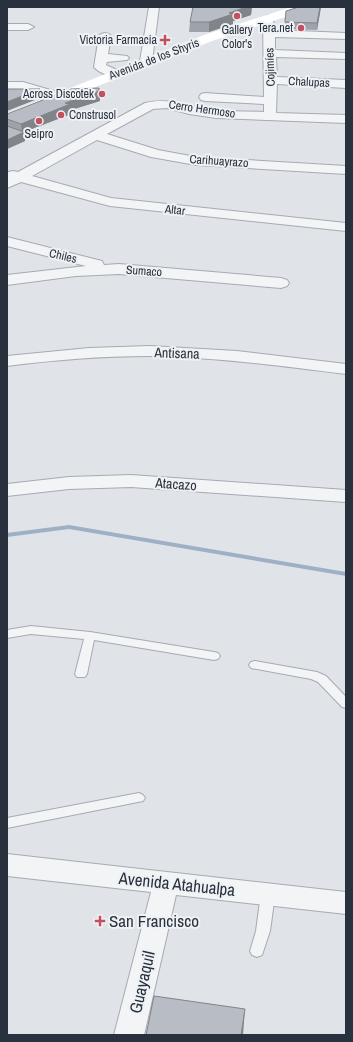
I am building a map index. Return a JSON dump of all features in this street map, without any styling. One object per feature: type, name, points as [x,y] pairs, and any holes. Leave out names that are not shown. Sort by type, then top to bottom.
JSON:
[{"type":"main road","name":"Avenida de los Shyris","points":[[7,118],[146,62],[303,7]]},
{"type":"street","points":[[146,62],[154,7]]},
{"type":"street","name":"Cojimíes","points":[[268,18],[272,80],[270,116]]},
{"type":"street","points":[[7,26],[28,27]]},
{"type":"street","points":[[269,33],[346,36]]},
{"type":"street","points":[[105,36],[100,67],[115,74]]},
{"type":"street","points":[[270,52],[346,56]]},
{"type":"street","points":[[101,58],[123,58]]},
{"type":"street","name":"Chalupas","points":[[272,80],[346,84]]},
{"type":"street","points":[[7,86],[23,86],[60,97]]},
{"type":"street","points":[[205,97],[271,101]]},
{"type":"street","name":"Cerro Hermoso","points":[[7,184],[14,175],[95,135],[149,106],[158,104],[216,114],[346,119]]},
{"type":"street","name":"Carihuayrazo","points":[[95,135],[156,154],[196,161],[346,170]]},
{"type":"street","name":"Altar","points":[[14,175],[110,202],[346,227]]},
{"type":"street","name":"Chiles","points":[[7,241],[119,269]]},
{"type":"street","name":"Sumaco","points":[[7,280],[76,271],[119,269],[281,283]]},
{"type":"street","name":"Antisana","points":[[7,361],[53,355],[108,352],[170,352],[231,356],[346,369]]},
{"type":"street","name":"Atacazo","points":[[7,490],[51,484],[131,481],[346,496]]},
{"type":"street","name":"Avenida Atahualpa","points":[[7,865],[346,903]]},
{"type":"street","name":"Guayaquil","points":[[130,1035],[166,882]]},
{"type":"lane","points":[[7,634],[31,630],[90,636],[214,656]]},
{"type":"lane","points":[[81,674],[90,636]]},
{"type":"lane","points":[[255,665],[313,675],[322,678],[346,704]]},
{"type":"lane","points":[[7,823],[139,798]]},
{"type":"lane","points":[[257,951],[263,931],[268,894]]},
{"type":"building","points":[[193,7],[246,7],[229,13],[233,14],[209,22],[190,22]]},
{"type":"building","points":[[299,7],[320,7],[317,23],[285,22],[286,11]]},
{"type":"building","points":[[99,88],[99,91],[65,103],[70,104],[21,124],[7,119],[7,114],[71,89]]},
{"type":"building","points":[[7,89],[40,89],[7,102]]},
{"type":"building","points":[[7,126],[24,132],[7,140]]},
{"type":"building","points":[[154,996],[245,1009],[241,1035],[146,1035]]},
{"type":"waterway","points":[[7,535],[69,527],[346,574]]},
{"type":"place","name":"Gallery Color's","points":[[237,16]]},
{"type":"place","name":"Tera.net","points":[[301,28]]},
{"type":"place","name":"Victoria Farmacia","points":[[165,40]]},
{"type":"place","name":"Across Discotek","points":[[102,94]]},
{"type":"place","name":"Construsol","points":[[61,115]]},
{"type":"place","name":"Seipro","points":[[39,121]]},
{"type":"place","name":"San Francisco","points":[[100,921]]}]
